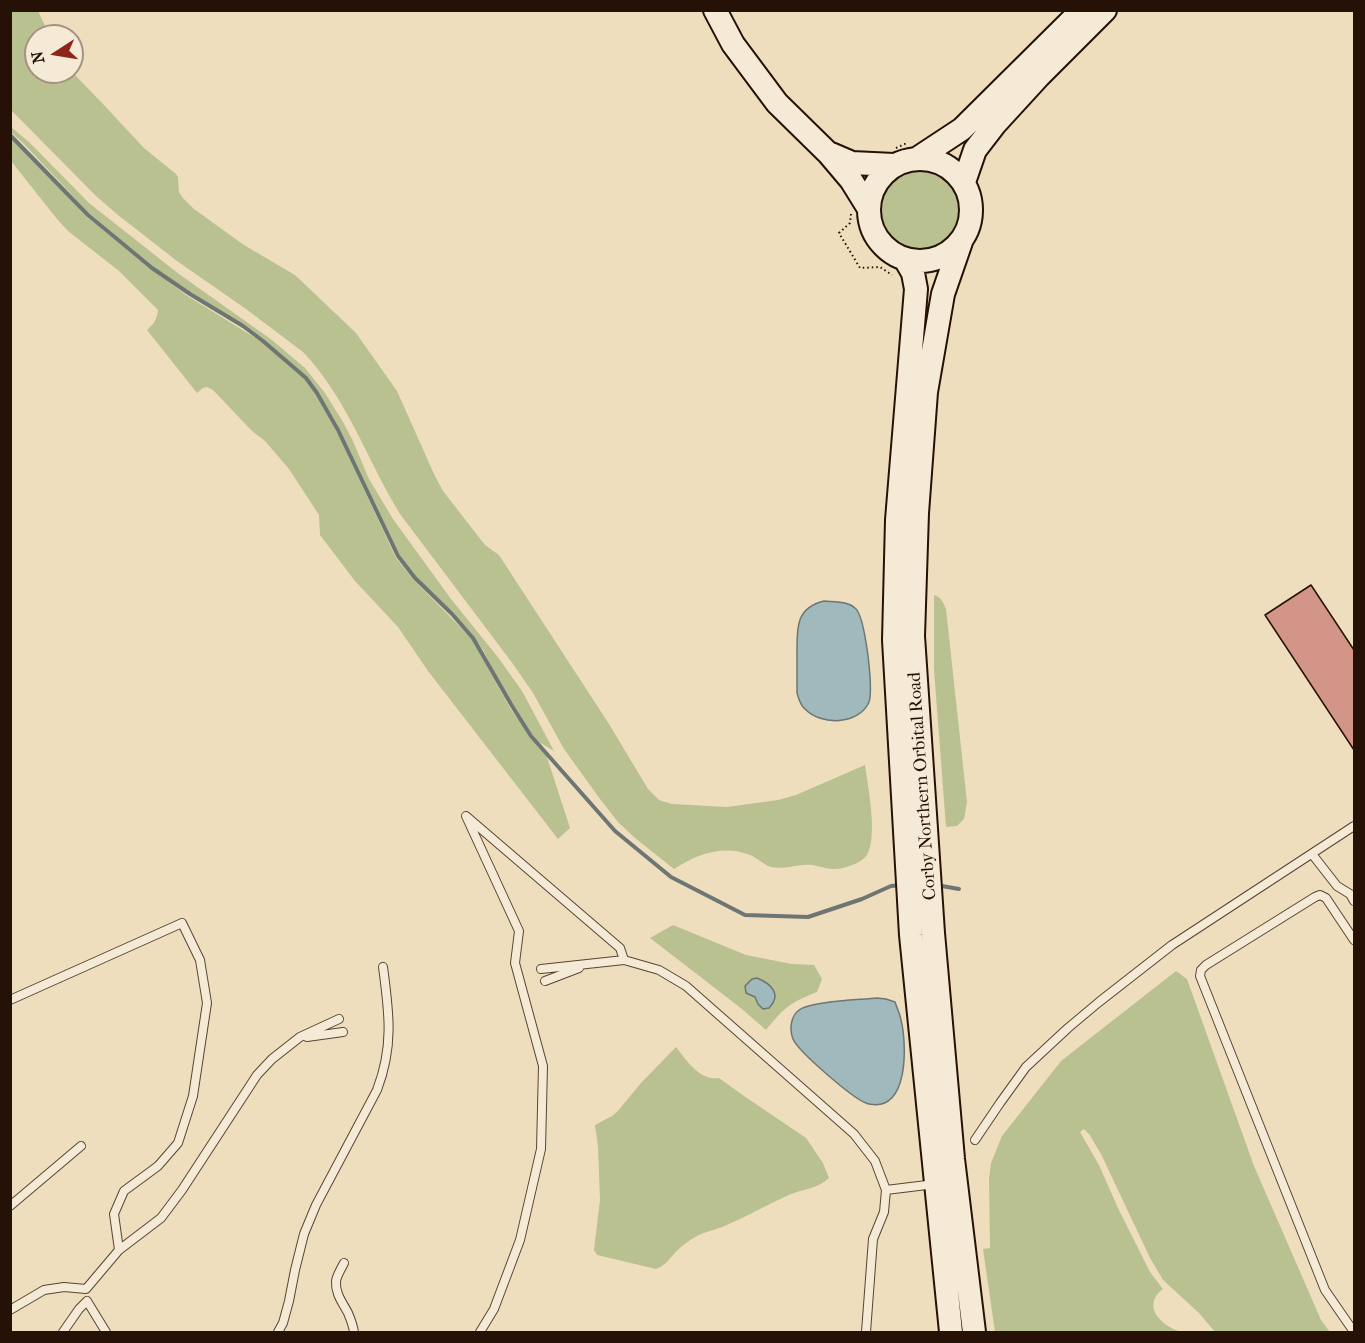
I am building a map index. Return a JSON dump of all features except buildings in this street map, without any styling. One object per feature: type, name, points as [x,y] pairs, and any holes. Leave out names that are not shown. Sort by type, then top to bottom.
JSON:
[{"type":"street","points":[[715,10],[733,44],[777,103],[829,154],[869,209]]},
{"type":"street","points":[[829,154],[852,163],[890,158],[902,162],[913,150],[962,129],[1082,10]]},
{"type":"street","points":[[964,182],[975,150],[995,124],[1105,10]]},
{"type":"street","points":[[890,158],[888,170],[877,182],[871,195],[869,209],[871,223],[877,237],[901,270],[920,261],[935,259],[950,252],[961,242],[969,228],[972,213],[970,197],[964,182],[952,169],[913,150]]},
{"type":"street","name":"Corby Northern Orbital Road","points":[[951,1332],[936,1184],[922,934],[917,842],[913,636],[917,513],[926,392],[943,294],[961,242]]},
{"type":"street","name":"Corby Northern Orbital Road","points":[[901,270],[913,273],[916,289],[897,520],[894,640],[917,842]]},
{"type":"street","name":"Corby Northern Orbital Road","points":[[922,934],[974,1332]]},
{"type":"lane","points":[[480,1332],[494,1309],[520,1240],[541,1149],[543,1066],[514,963],[519,931],[466,816],[620,948],[624,960]]},
{"type":"lane","points":[[975,1140],[1026,1067],[1068,1028],[1172,945],[1354,826]]},
{"type":"lane","points":[[1312,854],[1336,886],[1350,894],[1354,901]]},
{"type":"lane","points":[[1354,940],[1326,898],[1320,895],[1206,965],[1201,970],[1200,976],[1324,1290],[1354,1332]]},
{"type":"lane","points":[[10,1000],[182,923],[200,960],[207,1003],[194,1096],[178,1143],[158,1166],[124,1191],[114,1214],[119,1250]]},
{"type":"lane","points":[[541,969],[624,960],[659,970],[686,986],[704,1001],[854,1134],[875,1161],[886,1190],[884,1212],[873,1239],[866,1332]]},
{"type":"lane","points":[[545,981],[588,964]]},
{"type":"lane","points":[[278,1332],[290,1301],[304,1234],[316,1205],[377,1090],[385,1070],[390,1029],[383,966]]},
{"type":"lane","points":[[106,1332],[87,1300],[86,1289],[119,1250],[161,1218],[182,1190],[257,1075],[272,1059],[300,1037],[339,1019]]},
{"type":"lane","points":[[300,1037],[343,1032]]},
{"type":"lane","points":[[10,1206],[81,1146]]},
{"type":"lane","points":[[886,1190],[936,1184]]},
{"type":"lane","points":[[344,1263],[336,1284],[337,1293],[353,1324],[354,1332]]},
{"type":"lane","points":[[10,1310],[44,1290],[64,1287],[86,1289]]},
{"type":"lane","points":[[63,1332],[87,1300]]},
{"type":"path","points":[[890,158],[913,150]]},
{"type":"path","points":[[855,188],[848,196],[850,223],[839,233],[860,268],[880,267],[890,273],[901,270]]},
{"type":"green space","points":[[11,10],[38,11],[44,24],[24,24],[24,84],[84,84],[144,148],[176,174],[179,192],[194,209],[244,245],[295,275],[356,333],[397,391],[443,491],[485,545],[499,555],[609,724],[648,789],[659,800],[672,804],[727,807],[778,800],[796,795],[865,765],[872,824],[872,836],[867,855],[853,865],[839,869],[812,865],[777,868],[737,851],[718,851],[691,859],[674,869],[635,838],[618,822],[600,799],[564,749],[533,693],[513,664],[400,514],[344,409],[332,389],[303,352],[177,261],[118,215],[96,196],[11,110]]},
{"type":"green space","points":[[11,127],[29,142],[89,203],[179,274],[272,340],[305,368],[325,393],[343,422],[369,479],[393,519],[522,691],[554,751],[539,742],[531,733],[505,693],[472,634],[406,566],[389,536],[336,422],[308,378],[243,325],[155,269],[89,213],[11,132]]},
{"type":"green space","points":[[10,137],[86,216],[137,258],[186,295],[262,342],[306,380],[339,436],[396,558],[413,579],[472,639],[510,708],[538,747],[546,754],[570,828],[558,839],[428,671],[398,627],[355,581],[320,535],[319,515],[289,469],[265,441],[252,431],[213,390],[207,387],[197,393],[147,330],[155,321],[158,310],[119,271],[68,231],[57,219],[11,161]]},
{"type":"green space","points":[[921,169],[937,172],[950,181],[959,194],[962,210],[959,226],[950,239],[937,248],[921,251],[905,248],[892,239],[883,226],[880,210],[883,194],[892,181],[905,172]]},
{"type":"green space","points":[[934,595],[940,598],[946,609],[967,802],[964,819],[957,826],[946,827],[934,670]]},
{"type":"green space","points":[[673,925],[746,955],[792,964],[814,965],[822,979],[817,992],[788,1007],[766,1030],[650,938]]},
{"type":"green space","points":[[1176,971],[1187,979],[1254,1166],[1321,1320],[1330,1332],[1215,1332],[1199,1313],[1163,1280],[1150,1258],[1101,1154],[1084,1129],[1080,1132],[1099,1165],[1150,1272],[1163,1289],[1156,1296],[1154,1309],[1168,1326],[1183,1332],[995,1332],[983,1249],[990,1248],[989,1179],[991,1163],[1002,1136],[1061,1061]]},
{"type":"green space","points":[[676,1047],[689,1064],[700,1073],[719,1078],[806,1138],[823,1163],[829,1178],[816,1186],[791,1194],[725,1226],[699,1235],[656,1269],[597,1255],[594,1250],[600,1200],[595,1125],[617,1112]]},
{"type":"water","points":[[824,601],[852,606],[859,614],[862,624],[868,653],[870,695],[864,710],[849,719],[830,720],[812,715],[802,706],[797,693],[797,636],[800,621],[808,609]]},
{"type":"water","points":[[757,978],[774,990],[775,999],[769,1008],[763,1009],[755,997],[746,993],[745,986],[752,979]]},
{"type":"water","points":[[877,998],[895,1002],[903,1031],[904,1059],[898,1088],[892,1098],[882,1104],[869,1104],[852,1095],[805,1054],[793,1039],[791,1027],[796,1013],[805,1007]]},
{"type":"waterway","points":[[10,135],[88,215],[152,268],[243,326],[306,378],[338,430],[398,556],[415,578],[473,638],[531,736],[615,831],[671,877],[745,915],[808,917],[862,899],[891,886],[902,885]]},
{"type":"waterway","points":[[936,885],[959,889]]}]
